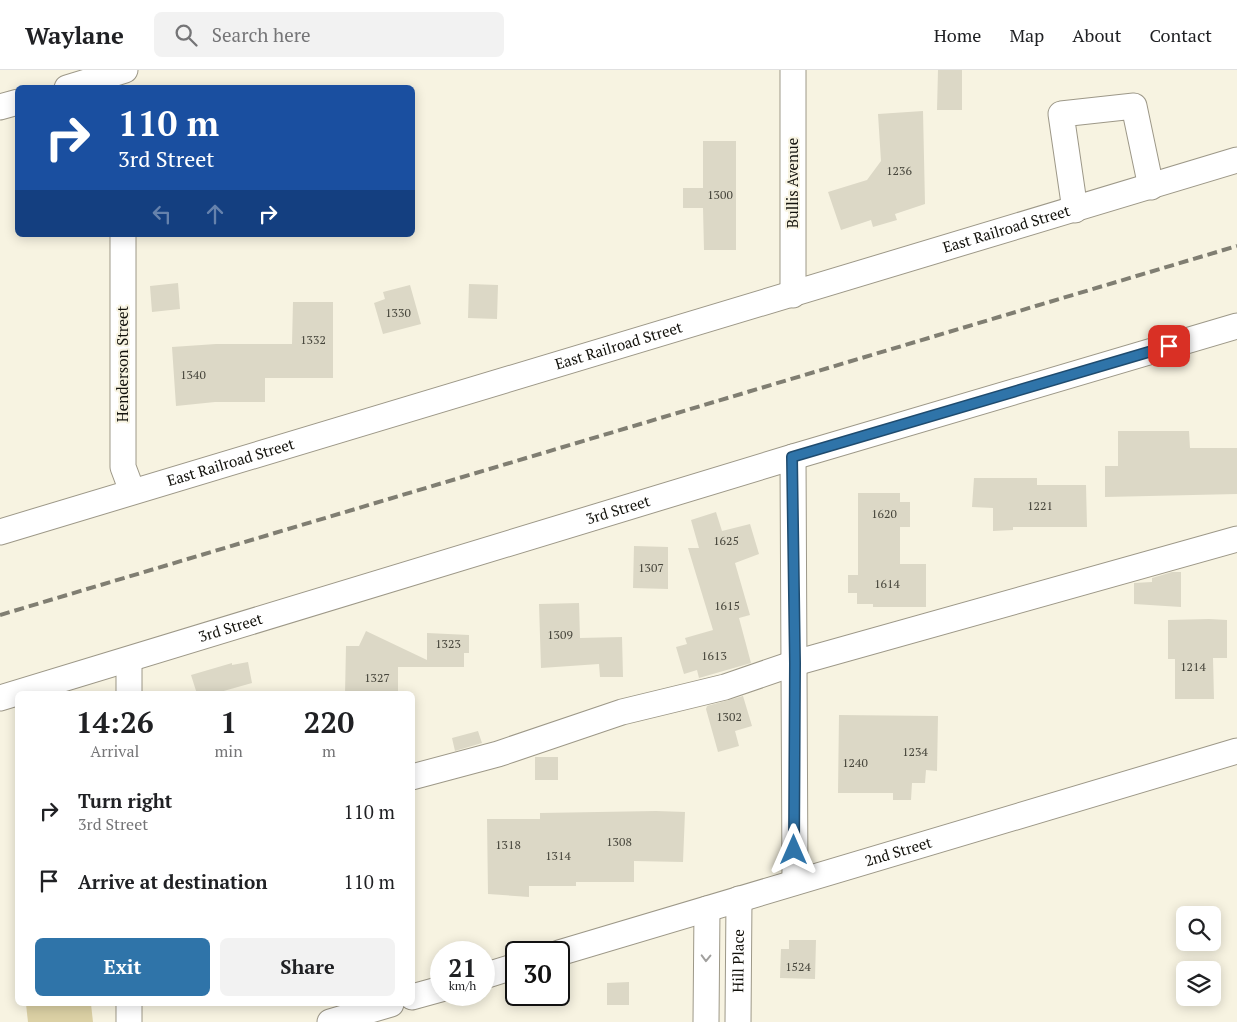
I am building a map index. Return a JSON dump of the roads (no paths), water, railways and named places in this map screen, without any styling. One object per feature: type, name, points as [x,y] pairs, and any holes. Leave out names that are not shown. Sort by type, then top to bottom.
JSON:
[{"type":"street","points":[[76,85],[124,70],[124,85]]},
{"type":"street","name":"Bullis Avenue","points":[[793,70],[793,296]]},
{"type":"street","points":[[0,107],[15,103]]},
{"type":"street","points":[[1075,210],[1061,114],[1134,106],[1151,186]]},
{"type":"street","name":"East Railroad Street","points":[[0,532],[132,491],[793,296],[1237,160]]},
{"type":"street","name":"Henderson Street","points":[[123,237],[122,467],[132,491]]},
{"type":"street","name":"3rd Street","points":[[24,691],[792,457],[1237,326]]},
{"type":"street","points":[[792,457],[795,663],[795,882]]},
{"type":"street","points":[[415,776],[498,754],[622,712],[725,687],[795,663],[1237,539]]},
{"type":"street","points":[[129,660],[129,691]]},
{"type":"street","name":"3rd Street","points":[[0,698],[15,694]]},
{"type":"street","name":"2nd Street","points":[[570,951],[1237,750]]},
{"type":"street","name":"Hill Place","points":[[738,899],[738,1022]]},
{"type":"street","name":"Hill Place","points":[[706,1022],[707,909]]},
{"type":"street","points":[[415,996],[430,992]]},
{"type":"street","points":[[129,1006],[129,1022]]},
{"type":"street","points":[[330,1022],[384,1006]]},
{"type":"railway","points":[[0,615],[1237,246]]}]
